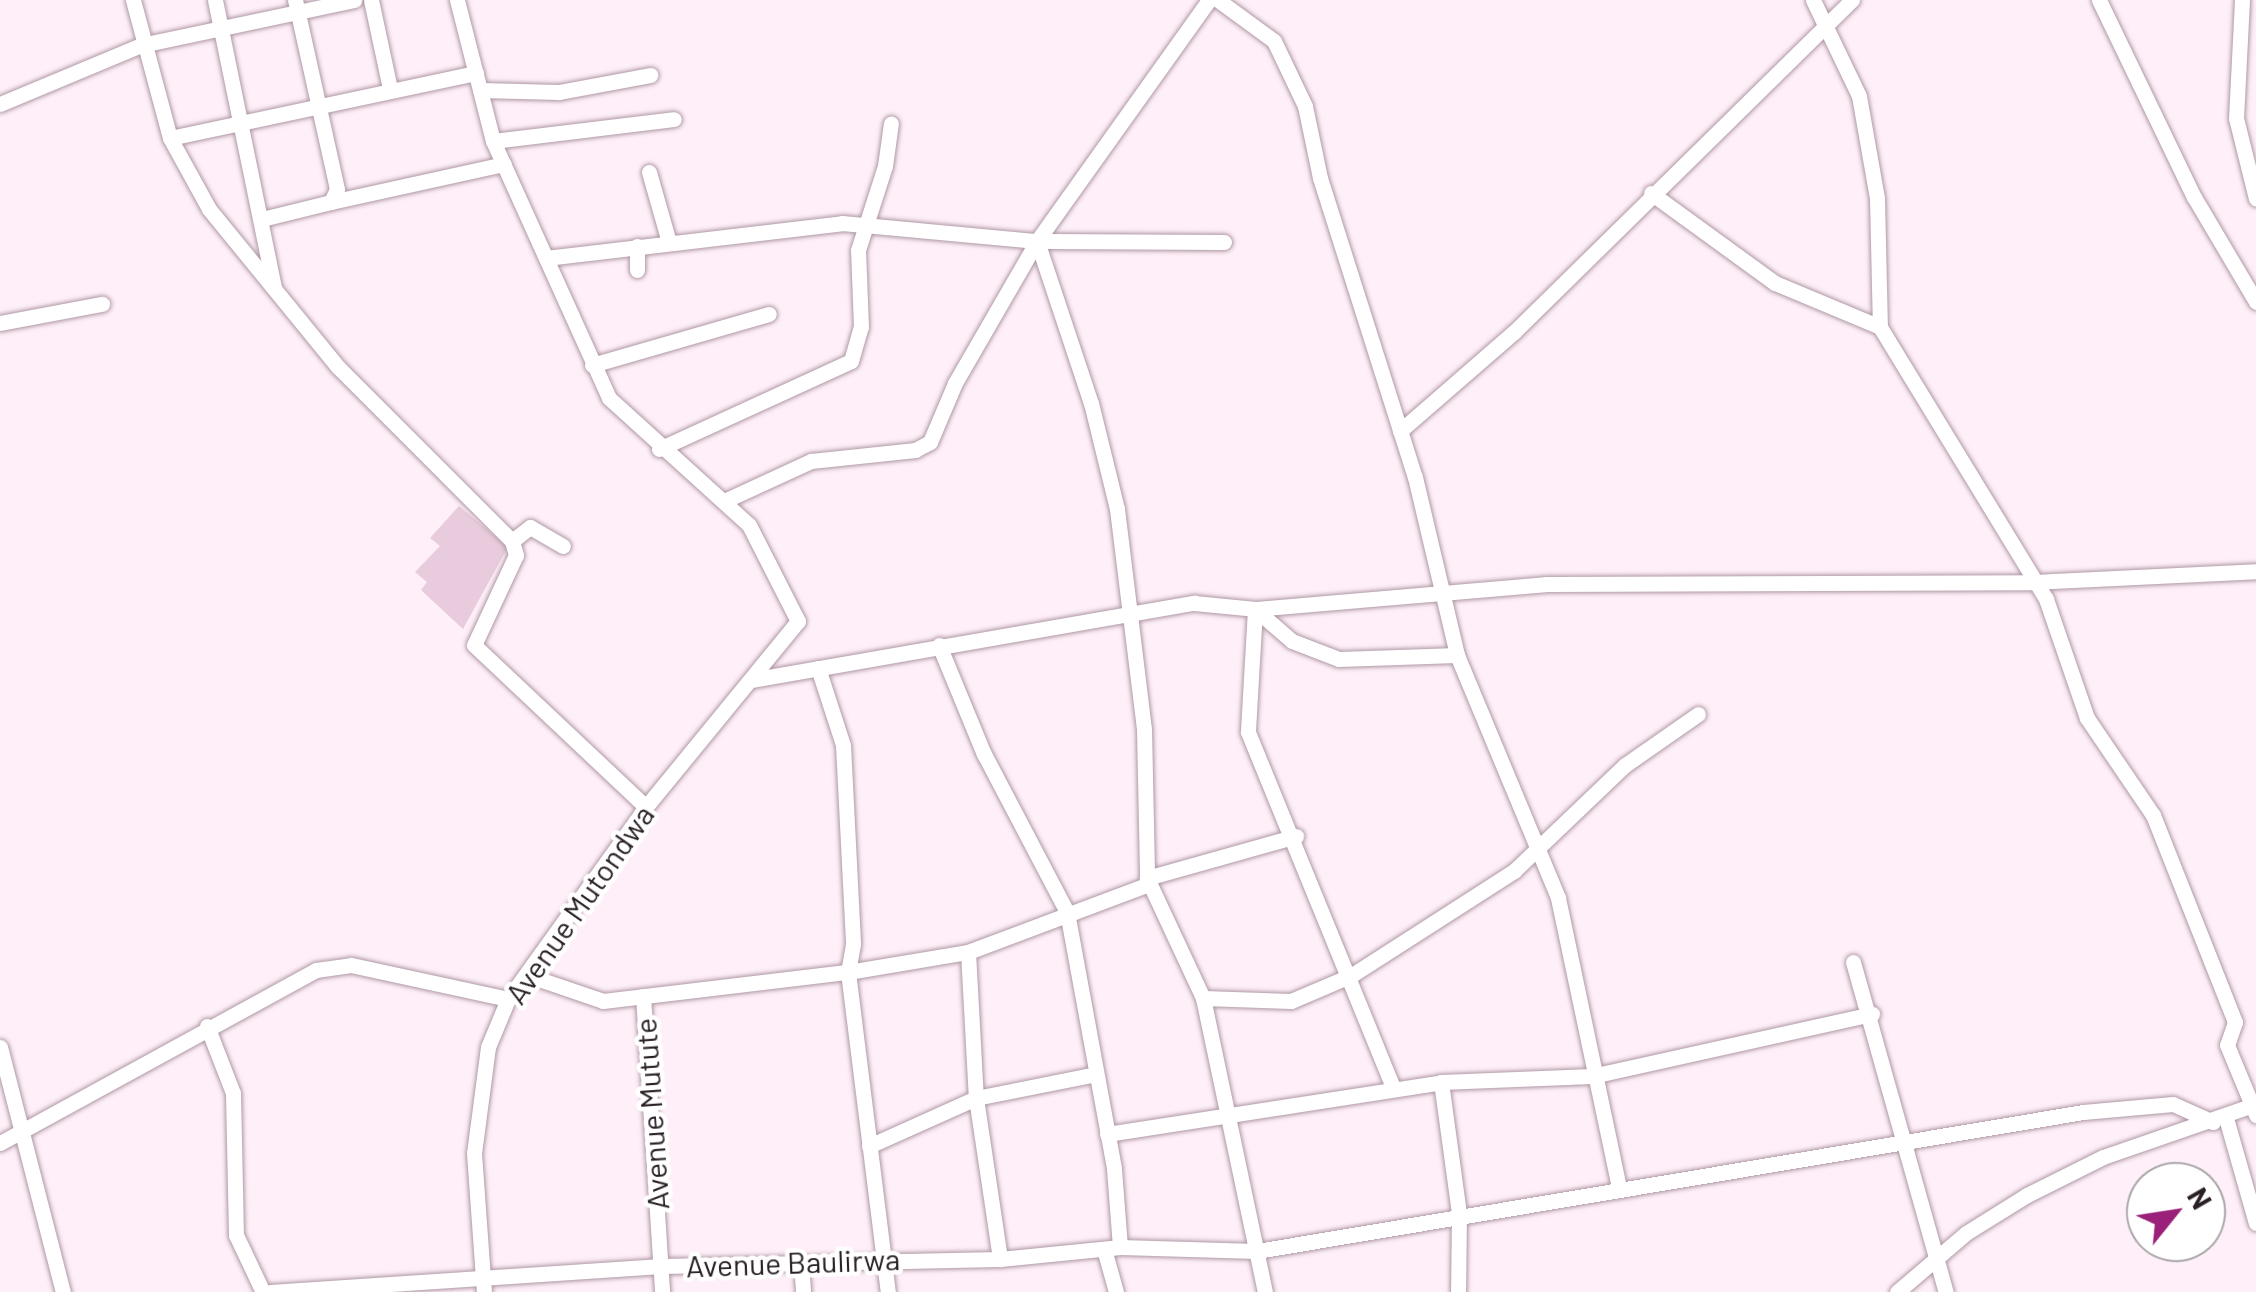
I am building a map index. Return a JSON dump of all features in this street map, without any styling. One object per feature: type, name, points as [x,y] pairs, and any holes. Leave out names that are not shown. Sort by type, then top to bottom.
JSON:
[{"type":"street","points":[[132,0],[141,45],[170,138],[208,208],[338,368],[512,541],[516,555],[474,646],[646,807]]},
{"type":"street","points":[[216,0],[274,290]]},
{"type":"street","points":[[0,104],[141,45],[221,28],[296,6],[354,0]]},
{"type":"street","points":[[371,0],[390,89]]},
{"type":"street","points":[[457,0],[494,141],[592,365],[618,412],[724,501],[811,461],[916,450],[930,442],[956,383],[1037,241],[1209,0]]},
{"type":"street","points":[[1218,0],[1274,42],[1303,100],[1320,178],[1400,431],[1456,656],[1558,898],[1592,1076],[1619,1188]]},
{"type":"street","points":[[1813,0],[1860,96],[1877,198],[1880,327],[2034,582],[2087,718],[2153,815],[2235,1022],[2227,1045],[2253,1109],[2095,1160],[2027,1195],[1935,1257],[1897,1292]]},
{"type":"street","points":[[1400,431],[1514,332],[1852,0]]},
{"type":"street","points":[[2099,0],[2194,198],[2256,302]]},
{"type":"street","points":[[2242,0],[2236,118],[2256,198]]},
{"type":"street","points":[[296,6],[336,189],[330,202]]},
{"type":"street","points":[[2239,55],[2256,58]]},
{"type":"street","points":[[170,138],[476,73]]},
{"type":"street","points":[[480,90],[559,92],[650,76]]},
{"type":"street","points":[[494,141],[674,119]]},
{"type":"street","points":[[659,450],[851,361],[861,327],[858,250],[892,123]]},
{"type":"street","points":[[262,219],[504,164]]},
{"type":"street","points":[[649,172],[669,242]]},
{"type":"street","points":[[1651,194],[1776,283],[1880,327]]},
{"type":"street","points":[[546,258],[867,224],[1037,241],[1224,242]]},
{"type":"street","points":[[1037,241],[1113,491],[1144,729],[1148,881],[1202,998],[1265,1292]]},
{"type":"street","points":[[637,246],[637,270]]},
{"type":"street","points":[[0,323],[102,304]]},
{"type":"street","points":[[592,365],[768,314]]},
{"type":"street","name":"Avenue Mutondwa","points":[[484,1284],[474,1152],[488,1047],[508,999],[530,976],[646,807],[798,621],[749,526],[724,501]]},
{"type":"street","points":[[512,541],[530,527],[563,546]]},
{"type":"street","points":[[751,680],[1194,602],[1254,609],[1440,592],[1809,579],[2034,582],[2256,571]]},
{"type":"street","points":[[1254,609],[1292,640],[1338,659],[1456,656]]},
{"type":"street","points":[[1254,609],[1248,732],[1296,836],[1393,1088]]},
{"type":"street","points":[[939,645],[984,754],[1066,912],[1107,1134],[1116,1292]]},
{"type":"street","points":[[818,668],[843,745],[853,944],[848,972],[888,1292]]},
{"type":"street","points":[[1202,998],[1291,1002],[1352,975],[1540,851],[1625,765],[1698,714]]},
{"type":"street","points":[[530,976],[603,1001],[848,972],[968,952],[1148,881],[1296,836]]},
{"type":"street","points":[[968,952],[976,1098],[1000,1259]]},
{"type":"street","points":[[1853,962],[1872,1014],[1946,1292]]},
{"type":"street","points":[[0,1143],[207,1026],[334,966],[508,999]]},
{"type":"street","name":"Avenue Mutute","points":[[643,996],[662,1292]]},
{"type":"street","points":[[1107,1134],[1442,1082],[1592,1076],[1872,1014]]},
{"type":"street","points":[[207,1026],[233,1093],[236,1235],[266,1292]]},
{"type":"street","points":[[0,1047],[64,1292]]},
{"type":"street","points":[[869,1146],[976,1098],[1096,1074]]},
{"type":"street","points":[[1442,1082],[1459,1214],[1458,1292]]},
{"type":"street","name":"Avenue Baulirwa","points":[[266,1292],[484,1284],[660,1266],[882,1257],[1000,1259],[1112,1248],[1256,1251],[1619,1188],[2168,1104],[2219,1120]]},
{"type":"street","points":[[2219,1120],[2256,1223]]},
{"type":"street","points":[[802,1262],[803,1292]]},
{"type":"shaded area","points":[[459,506],[508,547],[463,629],[421,590],[427,582],[415,572],[440,546],[430,538]]}]
